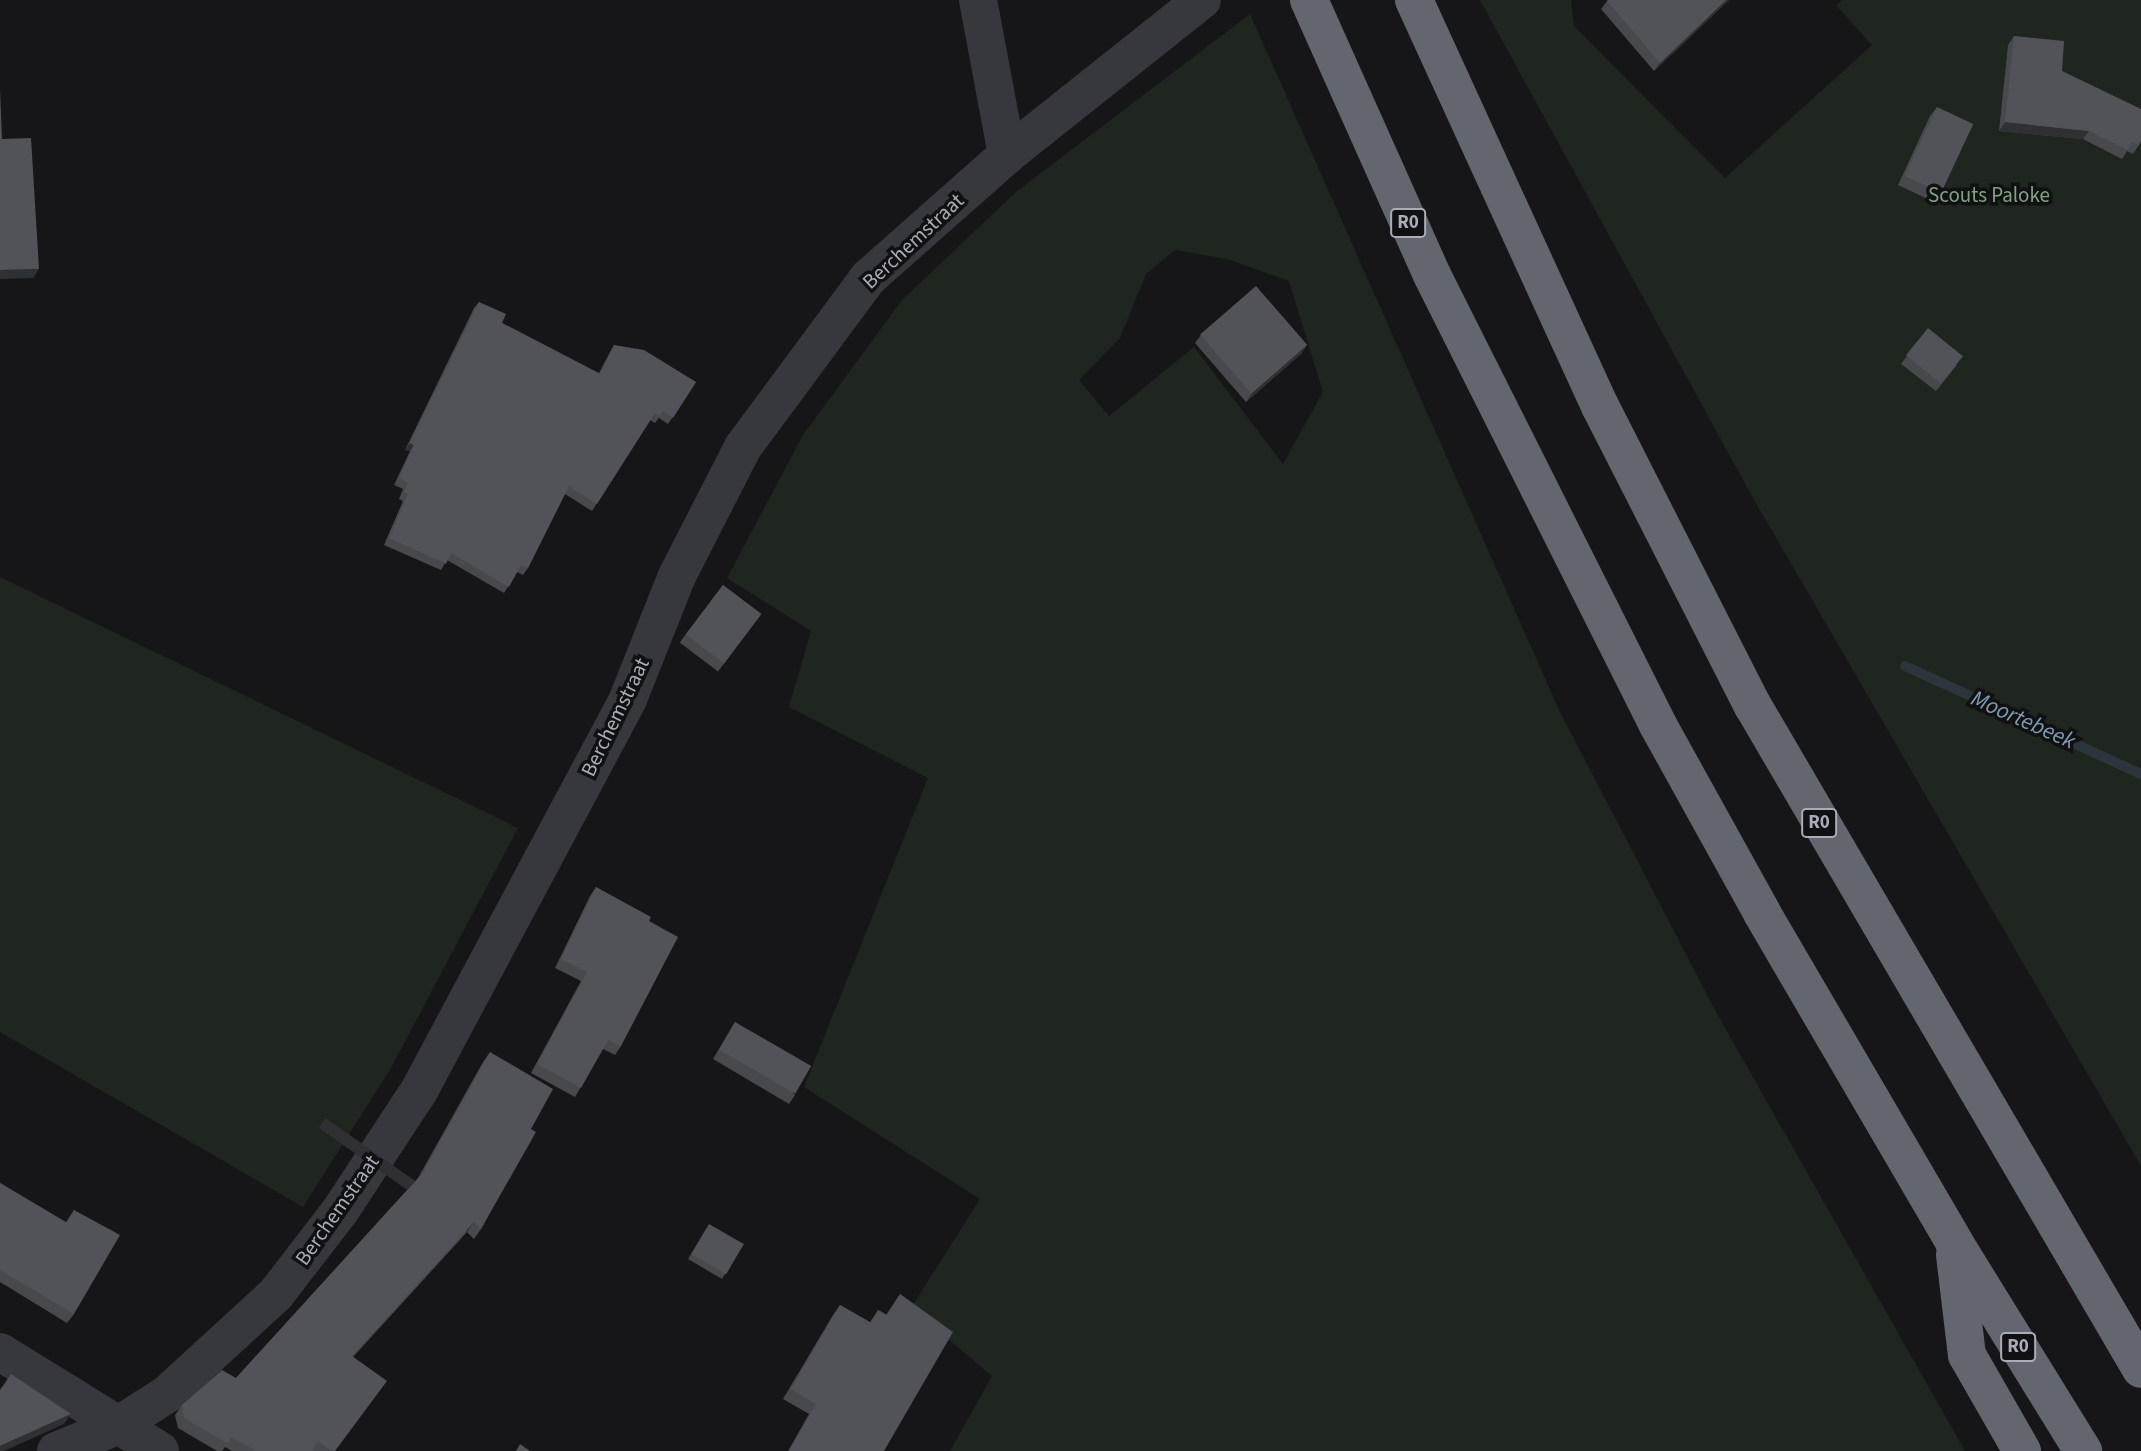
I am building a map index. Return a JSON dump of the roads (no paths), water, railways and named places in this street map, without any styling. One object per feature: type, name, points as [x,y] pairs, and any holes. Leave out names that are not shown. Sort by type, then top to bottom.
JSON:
[{"type":"highway","name":"R0","points":[[1309,0],[1432,275],[1658,725],[1762,913],[1954,1242],[2083,1451]]},
{"type":"highway","name":"R0","points":[[1414,0],[1600,406],[1753,706],[2137,1359]]},
{"type":"highway","points":[[1954,1242],[1967,1355],[2022,1451]]},
{"type":"street","points":[[978,0],[1007,155]]},
{"type":"street","name":"Berchemstraat","points":[[57,1451],[117,1426],[167,1394],[276,1294],[340,1211],[420,1088],[628,699],[677,576],[743,447],[869,278],[1007,155],[1202,0]]},
{"type":"street","points":[[0,1352],[160,1451]]},
{"type":"waterway","name":"Moortebeek","points":[[1905,666],[2141,774]]},
{"type":"park label","name":"Scouts Paloke","points":[[1989,195]]}]
